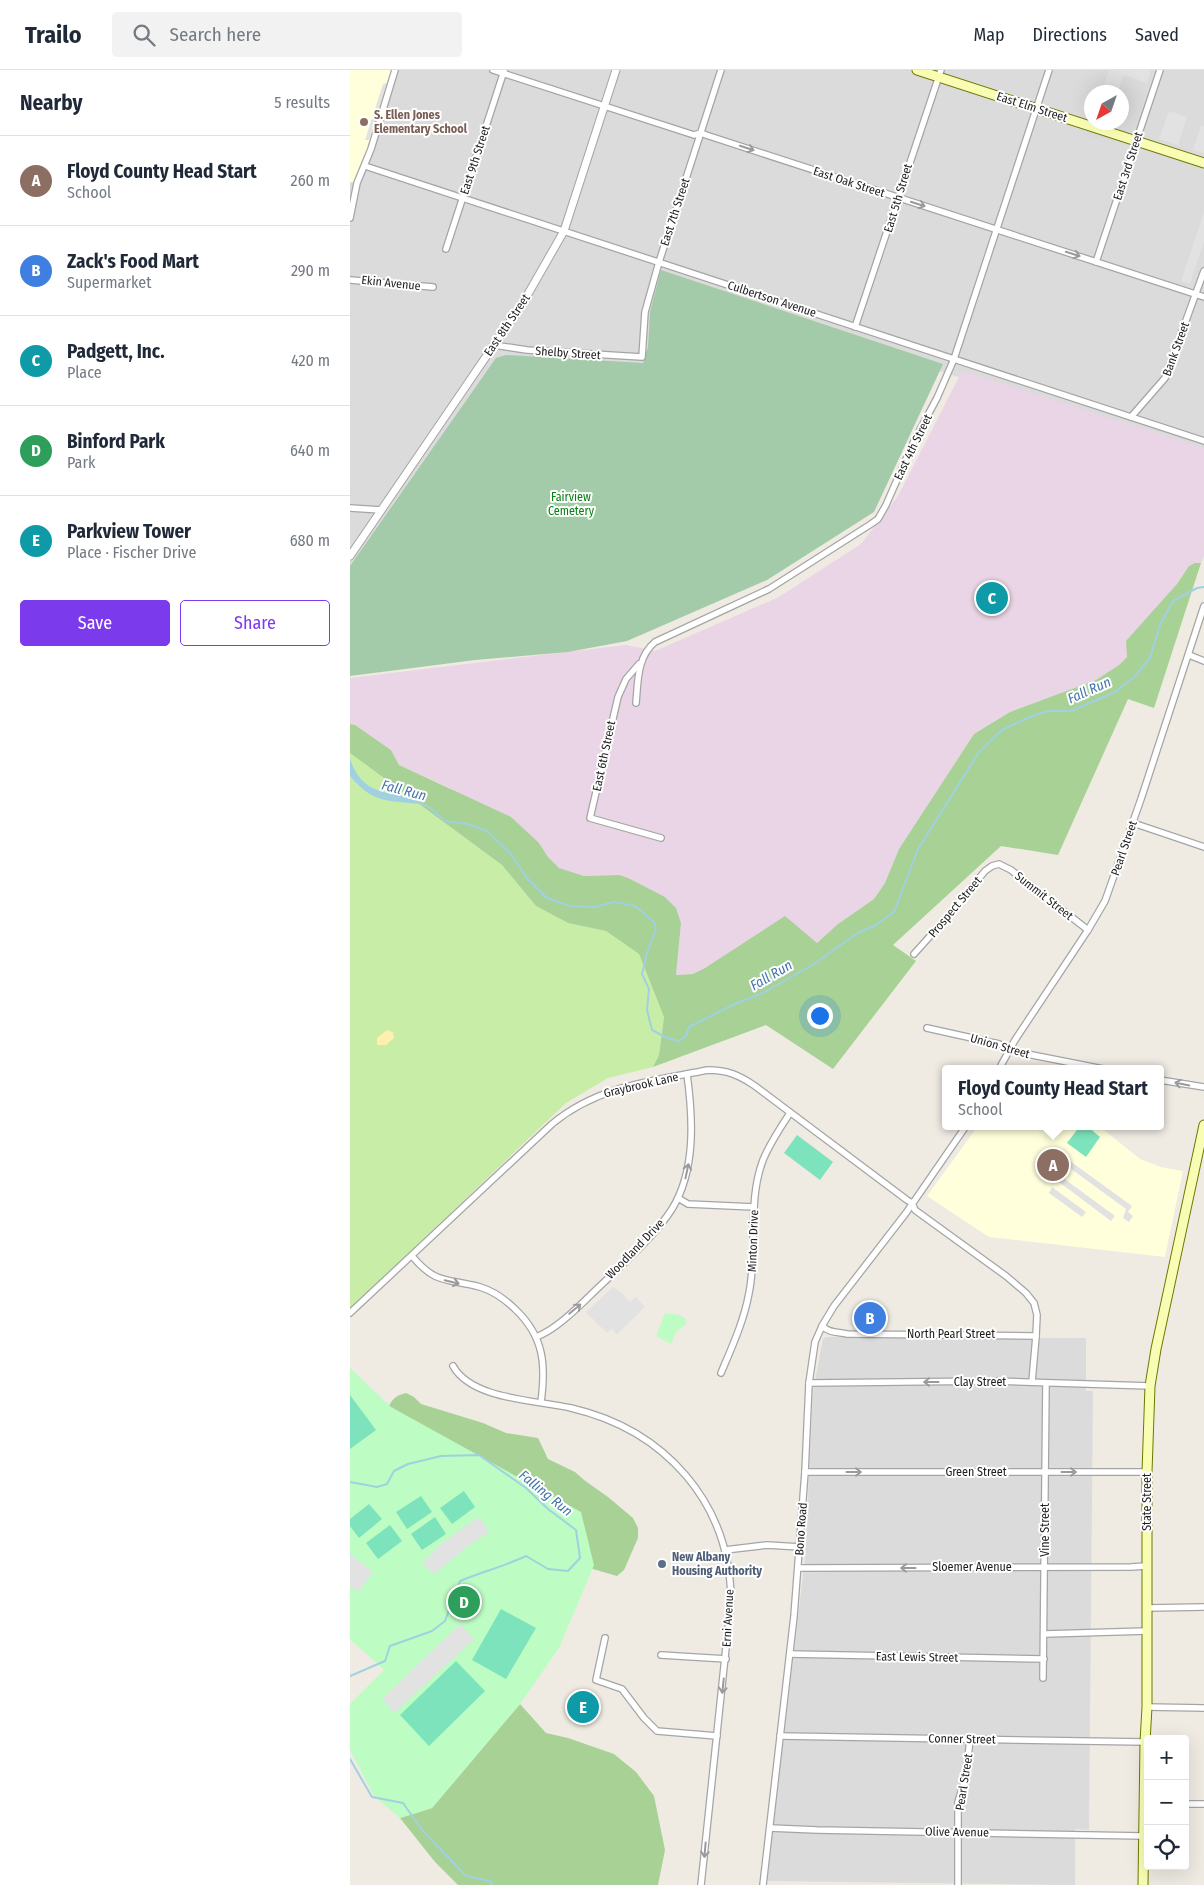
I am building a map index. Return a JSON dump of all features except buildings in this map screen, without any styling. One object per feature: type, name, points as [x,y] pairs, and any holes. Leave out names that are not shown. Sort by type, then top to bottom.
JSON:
[{"type":"main road","name":"East Elm Street","points":[[917,70],[940,74],[1036,109],[1204,163]]},
{"type":"main road","name":"State Street","points":[[1145,1735],[1147,1472],[1150,1386],[1204,1125]]},
{"type":"main road","name":"State Street","points":[[1143,1885],[1144,1836]]},
{"type":"street","points":[[350,218],[353,182],[365,166],[395,70]]},
{"type":"street","name":"East Oak Street","points":[[493,70],[694,135],[700,133],[1204,297]]},
{"type":"street","name":"East 8th Street","points":[[350,556],[524,301],[564,231],[616,70]]},
{"type":"street","name":"East 7th Street","points":[[642,357],[645,312],[659,262],[721,70]]},
{"type":"street","name":"East 4th Street","points":[[636,703],[640,663],[646,650],[655,642],[769,589],[878,519],[954,359],[1049,70]]},
{"type":"street","name":"East 3rd Street","points":[[1096,262],[1160,70]]},
{"type":"street","name":"East 9th Street","points":[[446,250],[503,72]]},
{"type":"street","name":"East 5th Street","points":[[856,327],[940,74]]},
{"type":"street","name":"Culbertson Avenue","points":[[365,166],[1204,441]]},
{"type":"street","name":"Bank Street","points":[[1131,417],[1165,378],[1204,271]]},
{"type":"street","name":"Ekin Avenue","points":[[350,280],[433,287]]},
{"type":"street","name":"Shelby Street","points":[[494,345],[527,350],[642,357]]},
{"type":"street","points":[[350,508],[382,510]]},
{"type":"street","name":"Pearl Street","points":[[1001,1065],[1105,901],[1133,823],[1204,606]]},
{"type":"street","points":[[1189,655],[1204,661]]},
{"type":"street","name":"East 6th Street","points":[[640,663],[626,679],[619,695],[590,818],[661,838]]},
{"type":"street","points":[[1133,823],[1204,848]]},
{"type":"street","name":"Summit Street","points":[[999,864],[1011,870],[1088,930]]},
{"type":"street","name":"Prospect Street","points":[[914,954],[944,922],[985,871],[999,864]]},
{"type":"street","name":"Union Street","points":[[926,1028],[989,1042],[1010,1050],[1083,1065]]},
{"type":"street","name":"Graybrook Lane","points":[[350,1313],[552,1124],[577,1105],[616,1089],[708,1070],[727,1071],[736,1074],[912,1203],[915,1210],[1006,1276],[1026,1293],[1034,1304],[1037,1315],[1036,1336]]},
{"type":"street","name":"Woodland Drive","points":[[536,1337],[550,1331],[618,1268],[664,1220],[678,1198],[688,1170],[690,1147],[690,1103],[687,1074]]},
{"type":"street","points":[[1164,1081],[1204,1087]]},
{"type":"street","name":"Minton Drive","points":[[721,1373],[745,1314],[749,1294],[754,1207],[762,1161],[777,1132],[790,1113]]},
{"type":"street","points":[[912,1203],[963,1130]]},
{"type":"street","points":[[678,1198],[688,1204],[754,1207]]},
{"type":"street","name":"Bono Road","points":[[763,1885],[790,1654],[800,1547],[809,1383],[815,1342],[834,1306],[912,1203]]},
{"type":"street","points":[[412,1256],[434,1277],[479,1287],[497,1295],[522,1316],[532,1328],[540,1347],[544,1366],[542,1402]]},
{"type":"street","name":"North Pearl Street","points":[[822,1326],[831,1332],[847,1334],[1036,1336]]},
{"type":"street","points":[[1032,1382],[1036,1336]]},
{"type":"street","name":"Erni Avenue","points":[[452,1366],[462,1379],[472,1385],[506,1396],[570,1408],[609,1419],[638,1434],[658,1449],[687,1477],[706,1502],[718,1527],[725,1550],[731,1591],[726,1660],[701,1885]]},
{"type":"street","name":"Clay Street","points":[[809,1383],[1032,1382],[1150,1386]]},
{"type":"street","name":"Vine Street","points":[[1043,1678],[1045,1634],[1046,1383]]},
{"type":"street","name":"Green Street","points":[[805,1472],[1147,1472]]},
{"type":"street","points":[[725,1550],[767,1545],[800,1547]]},
{"type":"street","name":"Sloemer Avenue","points":[[798,1568],[1131,1568],[1146,1566]]},
{"type":"street","points":[[1147,1608],[1204,1607]]},
{"type":"street","points":[[1045,1634],[1147,1631]]},
{"type":"street","points":[[605,1638],[596,1680],[622,1689],[644,1718],[657,1731],[717,1736]]},
{"type":"street","name":"East Lewis Street","points":[[790,1654],[1044,1659]]},
{"type":"street","points":[[661,1655],[726,1660]]},
{"type":"street","points":[[1147,1706],[1204,1708]]},
{"type":"street","name":"Conner Street","points":[[780,1736],[1144,1742]]},
{"type":"street","name":"Pearl Street","points":[[958,1885],[958,1802],[966,1776],[970,1740]]},
{"type":"street","points":[[1189,1804],[1204,1804]]},
{"type":"street","name":"Olive Avenue","points":[[770,1828],[1144,1836]]},
{"type":"shaded area","points":[[350,70],[1204,70],[1204,449],[686,297],[679,371],[350,587]]},
{"type":"shaded area","name":"S. Ellen Jones Elementary School","points":[[350,70],[395,70],[357,183],[350,182]]},
{"type":"shaded area","points":[[1109,70],[1151,70],[1147,83],[1124,75],[1120,85],[1104,85]]},
{"type":"shaded area","points":[[387,83],[369,140],[365,140],[383,84]]},
{"type":"shaded area","points":[[1169,111],[1187,117],[1178,145],[1159,139]]},
{"type":"shaded area","points":[[1201,126],[1204,126],[1204,153],[1193,150]]},
{"type":"shaded area","points":[[1204,212],[1204,241],[1190,284],[1181,281]]},
{"type":"shaded area","points":[[962,371],[1204,448],[1204,556],[1201,563],[1189,566],[1127,657],[1119,665],[1096,680],[1010,712],[974,734],[899,849],[885,883],[874,899],[838,924],[817,943],[714,963],[693,974],[676,975],[681,923],[676,908],[665,897],[619,875],[584,876],[558,868],[539,843],[448,787],[399,765],[391,750],[355,725],[350,724],[350,678],[626,645],[655,651],[779,597],[861,544],[898,496]]},
{"type":"shaded area","points":[[975,1130],[1104,1130],[1140,1159],[1161,1167],[1183,1171],[1165,1257],[989,1237],[927,1196]]},
{"type":"shaded area","points":[[1063,1156],[1132,1206],[1128,1212],[1133,1216],[1129,1222],[1123,1218],[1126,1209],[1059,1160]]},
{"type":"shaded area","points":[[1059,1175],[1115,1216],[1111,1221],[1055,1179]]},
{"type":"shaded area","points":[[1052,1187],[1086,1212],[1082,1217],[1049,1193]]},
{"type":"shaded area","points":[[613,1287],[630,1302],[636,1297],[645,1307],[617,1334],[611,1329],[607,1333],[586,1312]]},
{"type":"shaded area","points":[[826,1337],[1086,1338],[1086,1391],[1093,1391],[1089,1830],[1075,1829],[1075,1885],[767,1881],[805,1558],[813,1392],[822,1343]]},
{"type":"shaded area","points":[[480,1517],[489,1532],[472,1543],[434,1574],[422,1563],[441,1544]]},
{"type":"shaded area","points":[[350,1554],[373,1572],[358,1592],[350,1586]]},
{"type":"shaded area","points":[[460,1624],[474,1639],[394,1713],[384,1700],[384,1697]]},
{"type":"green space","name":"Fairview Cemetery","points":[[661,270],[943,364],[874,512],[767,580],[627,641],[568,652],[475,660],[350,676],[350,566],[496,358],[506,355],[643,363],[648,347],[650,312]]},
{"type":"green space","points":[[1201,563],[1154,708],[1128,699],[1058,855],[1001,846],[893,945],[916,961],[833,1069],[766,1025],[653,1067],[659,1055],[664,1017],[639,954],[606,931],[568,923],[536,906],[502,865],[350,753],[350,724],[355,725],[391,750],[399,765],[511,817],[539,843],[548,857],[559,868],[584,876],[619,875],[665,897],[676,908],[681,923],[676,975],[693,974],[785,916],[817,943],[838,924],[874,899],[885,883],[899,849],[974,734],[1010,712],[1096,680],[1119,665],[1127,657],[1126,641],[1177,584],[1189,566]]},
{"type":"green space","points":[[350,753],[502,865],[536,906],[568,923],[606,931],[639,954],[664,1017],[659,1055],[653,1067],[608,1078],[566,1103],[350,1309]]},
{"type":"green space","points":[[1077,1130],[1092,1130],[1100,1137],[1086,1157],[1067,1143]]},
{"type":"green space","points":[[797,1135],[833,1162],[820,1180],[784,1153]]},
{"type":"green space","points":[[665,1313],[680,1315],[686,1319],[686,1324],[676,1332],[671,1344],[656,1336]]},
{"type":"green space","points":[[350,1368],[391,1407],[581,1512],[594,1565],[559,1648],[520,1704],[432,1808],[400,1818],[374,1796],[350,1750],[350,1704],[384,1670],[350,1639]]},
{"type":"green space","points":[[406,1393],[414,1397],[421,1404],[483,1423],[506,1433],[538,1438],[548,1459],[575,1472],[633,1518],[638,1528],[638,1538],[624,1570],[617,1576],[586,1567],[386,1414],[393,1400]]},
{"type":"green space","points":[[350,1395],[376,1430],[350,1449]]},
{"type":"green space","points":[[464,1491],[475,1507],[452,1524],[440,1508]]},
{"type":"green space","points":[[421,1496],[432,1512],[407,1529],[396,1512]]},
{"type":"green space","points":[[369,1504],[382,1519],[359,1538],[350,1526],[350,1519]]},
{"type":"green space","points":[[435,1517],[446,1534],[422,1550],[411,1534]]},
{"type":"green space","points":[[390,1525],[402,1541],[378,1559],[366,1543]]},
{"type":"green space","points":[[501,1609],[536,1628],[506,1679],[472,1660]]},
{"type":"green space","points":[[456,1661],[485,1691],[429,1746],[400,1715]]},
{"type":"green space","points":[[520,1704],[546,1733],[568,1738],[614,1754],[636,1772],[654,1796],[665,1850],[658,1885],[458,1885],[435,1862],[400,1818],[432,1808]]},
{"type":"sand","points":[[387,1030],[393,1032],[394,1038],[386,1045],[377,1045],[377,1038]]},
{"type":"water","points":[[350,758],[355,771],[363,782],[374,789],[406,796],[418,804],[388,801],[373,796],[358,785],[350,776]]},
{"type":"waterway","name":"Fall Run","points":[[414,801],[428,806],[445,821],[468,824],[487,831],[510,853],[527,878],[547,898],[570,906],[595,907],[614,902],[635,906],[654,922],[656,929],[642,974],[649,989],[647,1010],[652,1030],[667,1038],[679,1041],[686,1036],[689,1027],[739,1002],[763,993],[814,964],[856,934],[876,925],[894,912],[918,849],[979,752],[1002,730],[1032,716],[1049,711],[1071,711],[1115,692],[1135,676],[1150,658],[1160,625],[1173,601],[1197,588],[1204,587]]},
{"type":"waterway","name":"Falling Run","points":[[350,1482],[377,1487],[387,1484],[394,1471],[408,1464],[441,1456],[479,1455],[526,1488],[548,1509],[576,1530],[580,1558],[568,1571],[548,1569],[526,1556],[460,1581],[445,1621],[432,1631],[390,1646],[385,1661],[350,1676]]},
{"type":"waterway","name":"Falling Run","points":[[350,1759],[372,1797],[403,1803],[423,1831],[466,1876],[490,1881],[492,1885]]},
{"type":"place","name":"S. Ellen Jones Elementary School","points":[[364,122]]},
{"type":"place","name":"Padgett, Inc.","points":[[992,598]]},
{"type":"place","name":"Floyd County Head Start","points":[[1053,1165]]},
{"type":"place","name":"Zack's Food Mart","points":[[870,1318]]},
{"type":"place","name":"New Albany Housing Authority","points":[[662,1564]]},
{"type":"place","name":"Binford Park","points":[[464,1602]]},
{"type":"place","name":"Parkview Tower","points":[[583,1707]]}]
